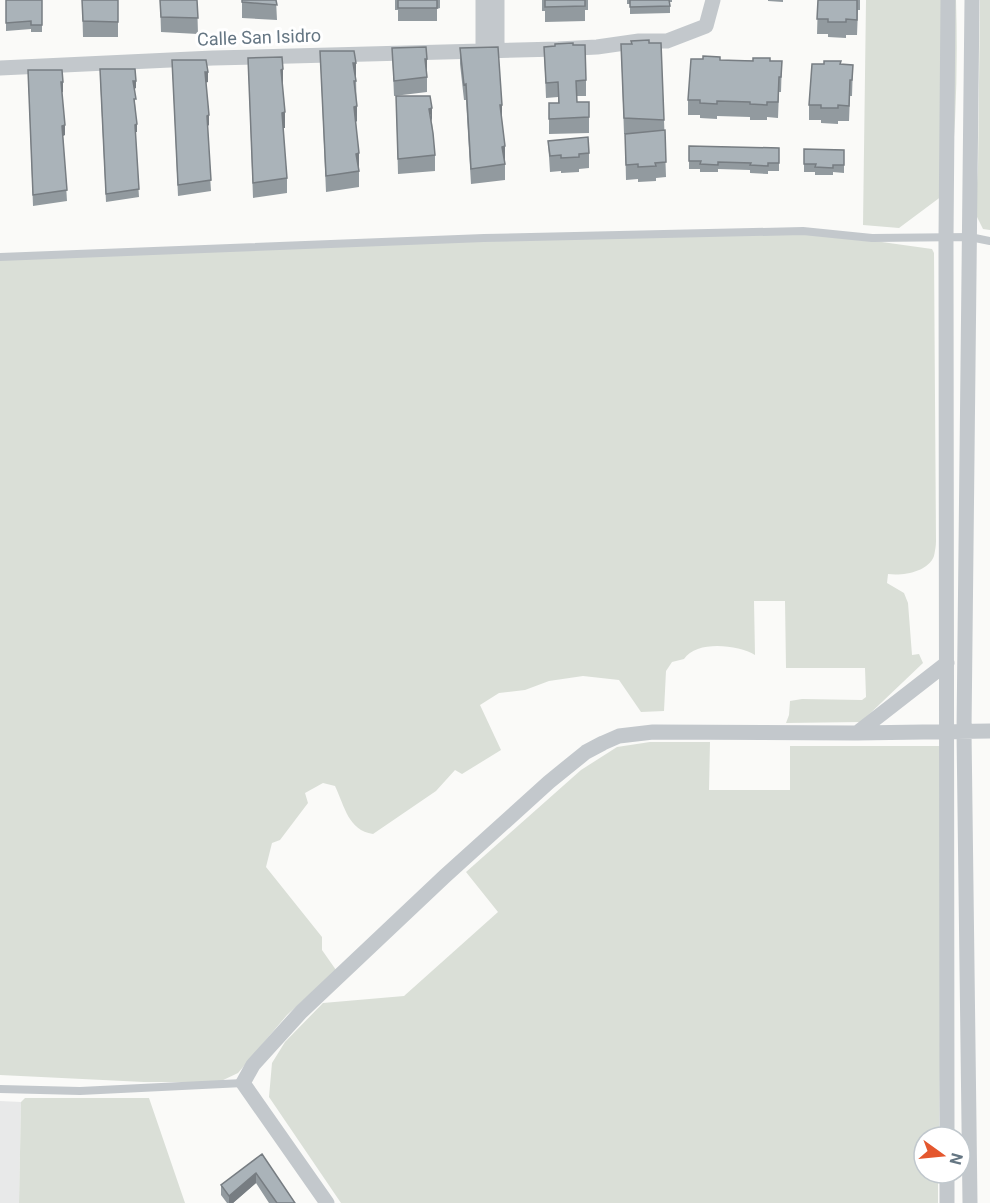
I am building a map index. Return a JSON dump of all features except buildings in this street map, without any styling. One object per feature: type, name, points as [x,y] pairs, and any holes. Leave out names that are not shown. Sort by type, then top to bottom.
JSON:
[{"type":"street","points":[[483,0],[490,49]]},
{"type":"street","points":[[490,49],[497,0]]},
{"type":"street","name":"Calle San Isidro","points":[[0,68],[150,60],[490,49],[558,49],[597,47],[639,41],[668,41],[706,26],[713,0]]},
{"type":"street","points":[[947,1125],[948,0]]},
{"type":"street","points":[[970,1203],[964,731],[972,0]]},
{"type":"street","points":[[857,733],[947,663]]},
{"type":"street","points":[[327,1203],[243,1083],[253,1065],[301,1012],[445,876],[549,782],[586,752],[619,736],[653,732],[990,731]]},
{"type":"street","points":[[947,1185],[947,1203]]},
{"type":"lane","points":[[0,257],[473,239],[803,231],[872,238],[970,237],[990,241]]},
{"type":"lane","points":[[0,1089],[80,1092],[243,1083]]},
{"type":"shaded area","points":[[866,0],[956,0],[956,95],[950,190],[899,228],[863,225]]},
{"type":"shaded area","points":[[980,0],[990,0],[990,230],[983,229],[975,213],[978,168]]},
{"type":"shaded area","points":[[803,231],[932,249],[934,253],[936,541],[934,556],[926,566],[914,572],[888,574],[887,583],[904,593],[908,603],[912,655],[919,654],[923,663],[861,722],[786,723],[790,701],[802,699],[862,700],[866,697],[865,668],[786,668],[785,601],[754,601],[755,655],[739,649],[718,646],[698,649],[684,659],[672,662],[666,671],[664,711],[641,712],[619,680],[583,676],[549,681],[525,690],[499,693],[480,705],[501,750],[462,774],[455,770],[436,791],[373,834],[365,832],[353,823],[335,786],[323,783],[305,793],[308,803],[280,840],[272,843],[266,867],[322,937],[322,950],[336,970],[287,1015],[238,1073],[219,1082],[144,1082],[0,1075],[0,257]]},
{"type":"shaded area","points":[[650,742],[710,742],[709,790],[790,790],[790,746],[948,746],[939,1125],[912,1125],[912,1185],[938,1185],[938,1203],[341,1203],[269,1097],[272,1063],[285,1042],[323,1003],[404,996],[498,912],[466,872],[581,770],[617,747]]},
{"type":"shaded area","points":[[25,1098],[149,1098],[185,1203],[19,1203],[21,1102]]},
{"type":"shaded area","points":[[0,1101],[21,1102],[19,1203],[0,1203]]}]
